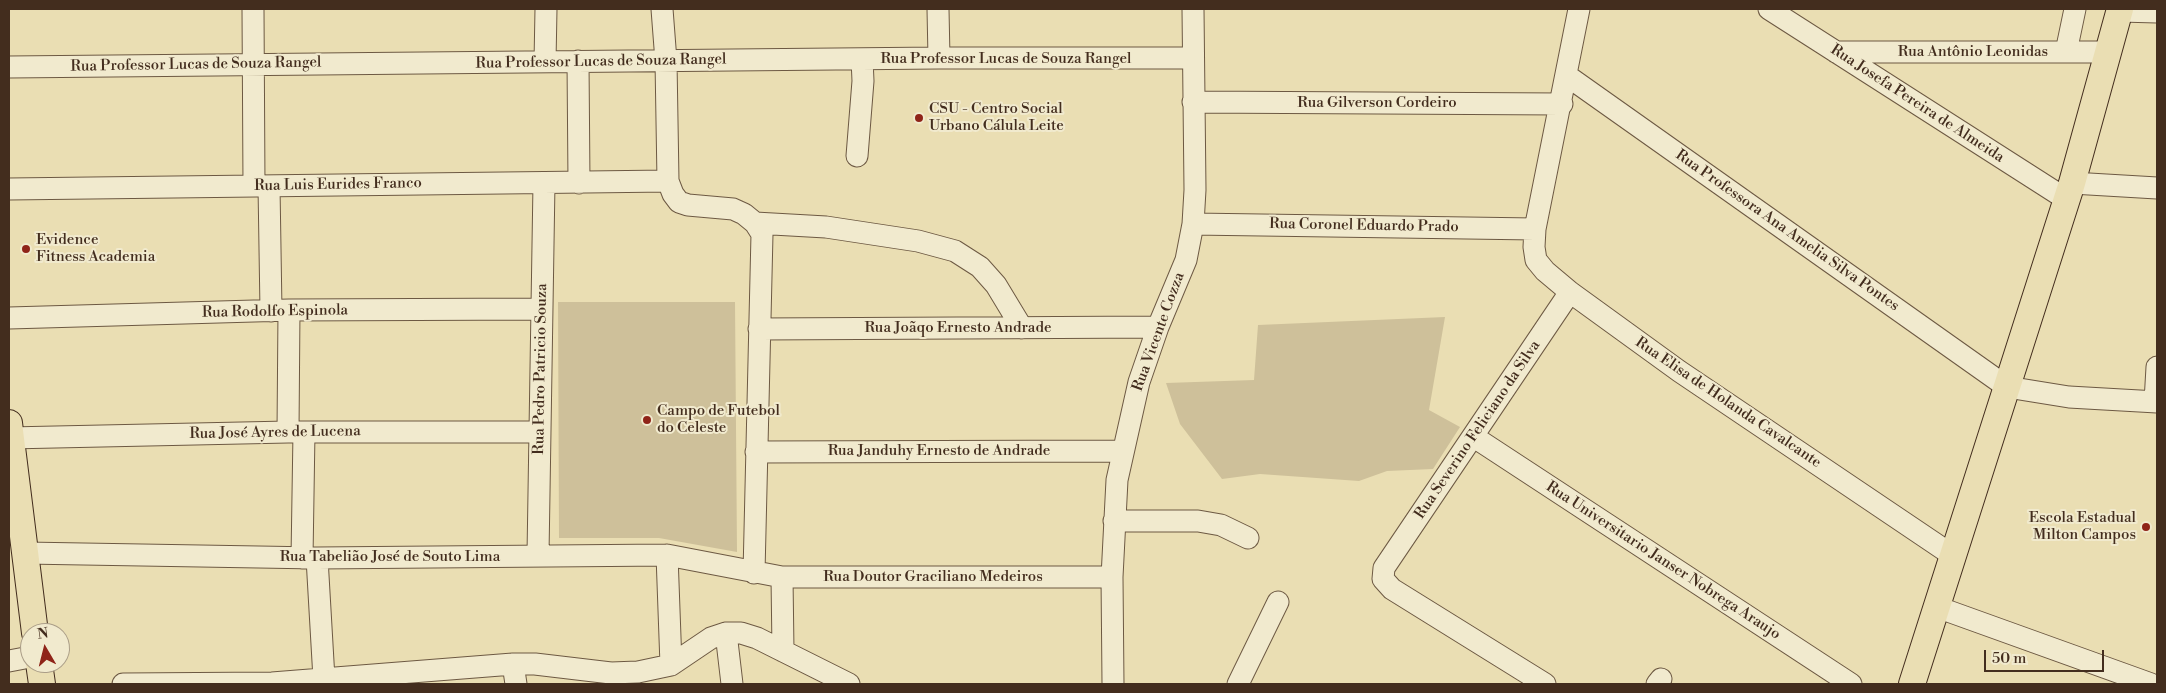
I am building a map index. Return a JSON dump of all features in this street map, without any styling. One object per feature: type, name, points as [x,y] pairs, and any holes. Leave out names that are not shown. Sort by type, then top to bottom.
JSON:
[{"type":"main road","points":[[1912,684],[2069,191],[2110,52],[2120,10]]},
{"type":"main road","points":[[9,433],[14,507],[33,623]]},
{"type":"street","points":[[252,9],[253,64],[262,186],[296,432],[324,679]]},
{"type":"street","points":[[545,62],[546,9]]},
{"type":"street","points":[[662,9],[666,61],[668,181],[679,202],[688,205],[733,210],[744,214],[755,223],[762,234],[754,573]]},
{"type":"street","points":[[938,9],[939,58]]},
{"type":"street","name":"Rua Vicente Cozza","points":[[1112,684],[1112,577],[1116,480],[1139,382],[1158,328],[1186,260],[1193,224],[1195,190],[1193,9]]},
{"type":"street","name":"Rua Elisa de Holanda Cavalcante","points":[[1579,9],[1562,104],[1535,229],[1534,247],[1536,260],[1545,271],[1570,292],[1679,371],[1952,555]]},
{"type":"street","name":"Rua Josefa Pereira de Almeida","points":[[1769,9],[1836,52],[2069,191]]},
{"type":"street","points":[[2066,52],[2075,9]]},
{"type":"street","points":[[2120,10],[2157,12]]},
{"type":"street","name":"Rua Antônio Leonidas","points":[[1836,52],[2110,52]]},
{"type":"street","name":"Rua Professor Lucas de Souza Rangel","points":[[9,67],[939,58],[1193,58]]},
{"type":"street","points":[[857,156],[862,59]]},
{"type":"street","points":[[578,61],[579,183]]},
{"type":"street","name":"Rua Professora Ana Amelia Silva Pontes","points":[[1566,75],[2008,387]]},
{"type":"street","name":"Rua Gilverson Cordeiro","points":[[1193,102],[1562,104]]},
{"type":"street","name":"Rua Luis Eurides Franco","points":[[9,189],[668,181]]},
{"type":"street","name":"Rua Pedro Patricio Souza","points":[[538,555],[544,183]]},
{"type":"street","points":[[2069,191],[2157,188]]},
{"type":"street","points":[[755,223],[826,227],[918,241],[955,251],[980,267],[996,285],[1022,328]]},
{"type":"street","name":"Rua Coronel Eduardo Prado","points":[[1193,224],[1535,229]]},
{"type":"street","name":"Rua Severino Feliciano da Silva","points":[[1545,684],[1392,590],[1382,579],[1384,568],[1570,292]]},
{"type":"street","name":"Rua Rodolfo Espinola","points":[[9,318],[280,311],[542,309]]},
{"type":"street","name":"Rua Joãqo Ernesto Andrade","points":[[759,329],[1158,328]]},
{"type":"street","points":[[2008,387],[2069,397],[2156,402],[2157,367]]},
{"type":"street","name":"Rua José Ayres de Lucena","points":[[9,433],[540,432]]},
{"type":"street","name":"Rua Universitario Janser Nobrega Araujo","points":[[1474,437],[1851,684]]},
{"type":"street","name":"Rua Janduhy Ernesto de Andrade","points":[[756,452],[1122,451]]},
{"type":"street","points":[[1114,521],[1198,521],[1221,525],[1248,538]]},
{"type":"street","name":"Rua Tabelião José de Souto Lima","points":[[19,540],[310,558],[667,555],[754,573]]},
{"type":"street","points":[[667,555],[671,665]]},
{"type":"street","name":"Rua Doutor Graciliano Medeiros","points":[[754,573],[782,577],[1112,577]]},
{"type":"street","points":[[782,577],[783,650]]},
{"type":"street","points":[[1238,684],[1278,602]]},
{"type":"street","points":[[1937,607],[2151,684]]},
{"type":"street","points":[[726,633],[732,684]]},
{"type":"street","points":[[124,684],[272,684],[324,679],[514,674],[535,664],[611,673],[638,672],[671,665],[711,638],[726,633],[741,633],[783,650],[849,684]]},
{"type":"shaded area","name":"Campo de Futebol do Celeste","points":[[558,302],[735,302],[737,552],[659,538],[559,538]]},
{"type":"shaded area","points":[[1445,317],[1429,410],[1460,427],[1433,469],[1387,471],[1359,481],[1260,474],[1222,479],[1180,424],[1166,383],[1254,380],[1258,325]]},
{"type":"place","name":"CSU - Centro Social Urbano Cálula Leite","points":[[919,118]]},
{"type":"place","name":"Evidence Fitness Academia","points":[[26,249]]},
{"type":"place","name":"Campo de Futebol do Celeste","points":[[647,420]]},
{"type":"place","name":"Escola Estadual Milton Campos","points":[[2146,527]]}]
